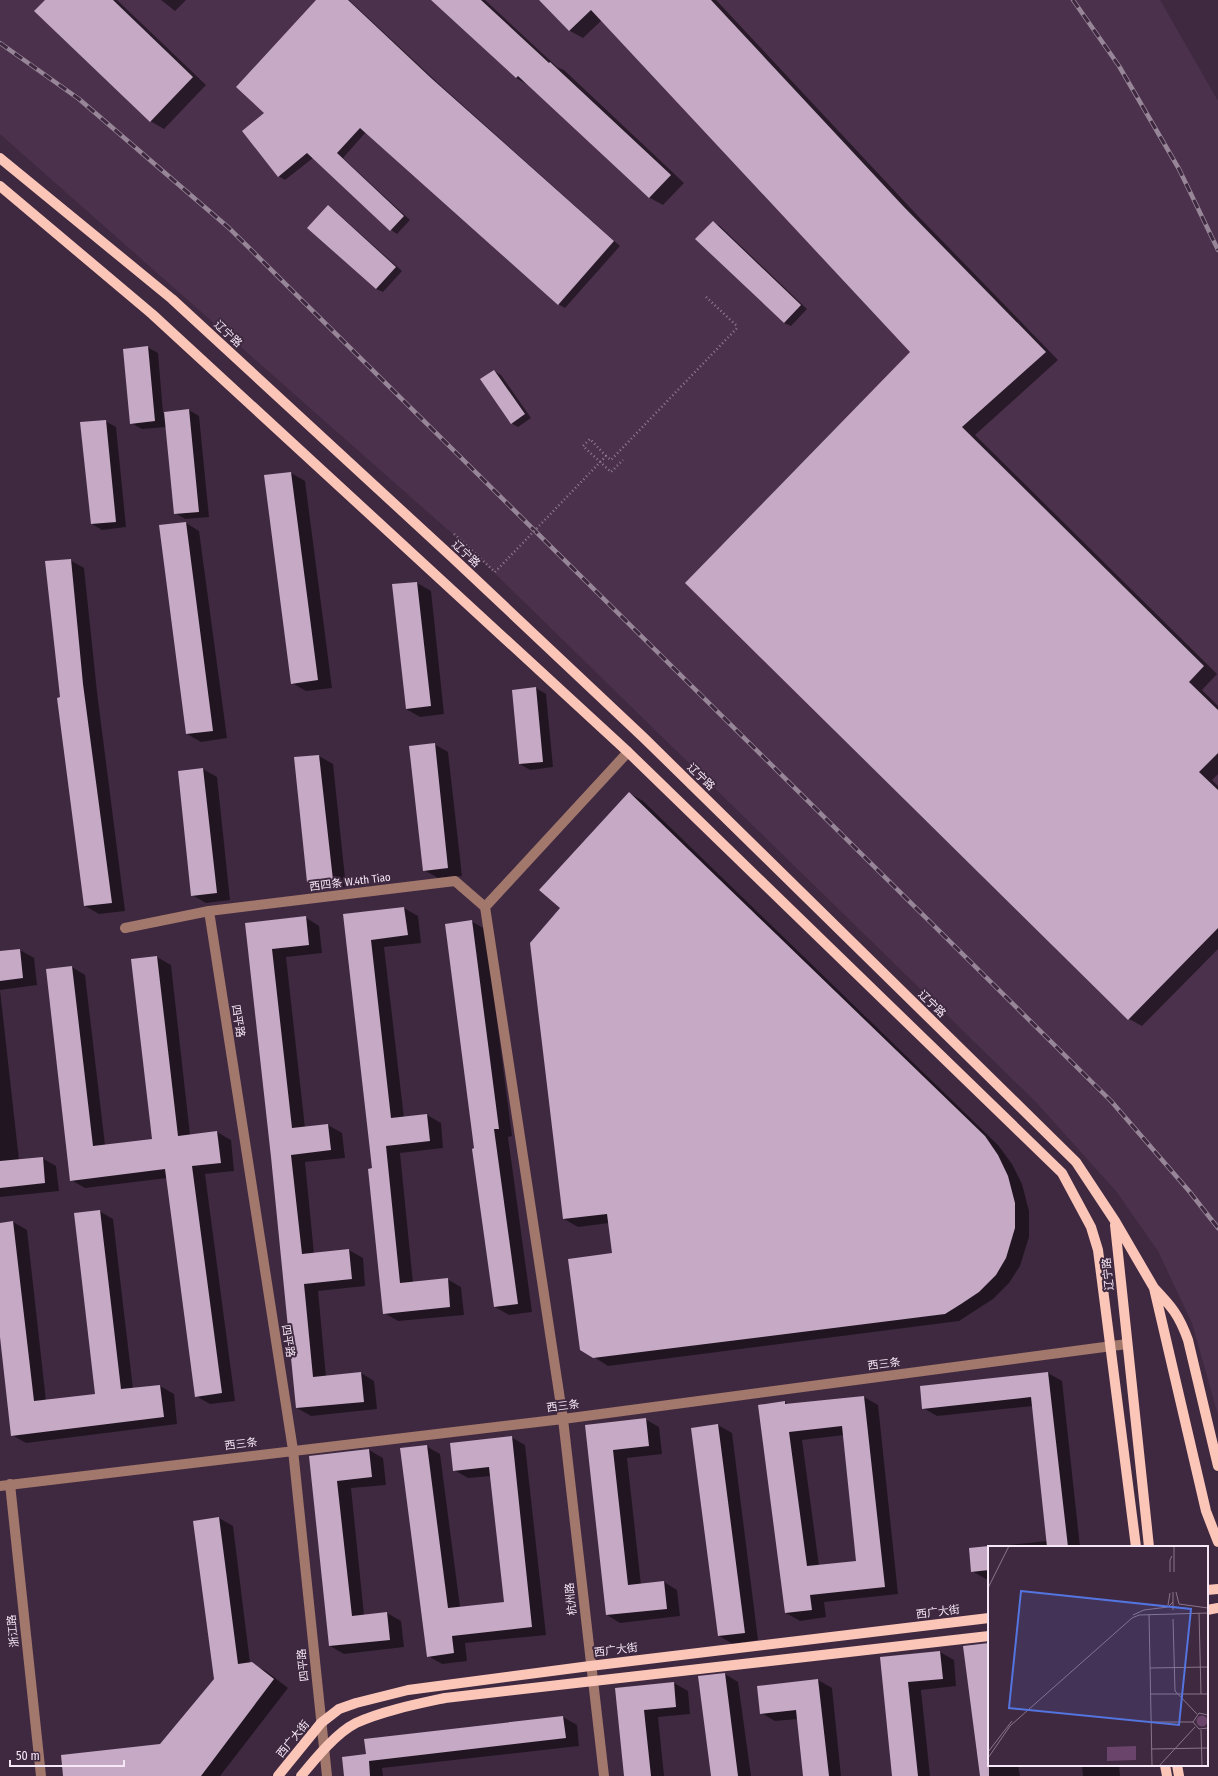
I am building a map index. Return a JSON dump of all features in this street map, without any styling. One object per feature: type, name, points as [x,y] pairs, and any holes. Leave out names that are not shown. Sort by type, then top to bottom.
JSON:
[{"type":"main road","name":"辽宁路","points":[[0,158],[172,299],[453,558],[644,738],[1076,1162],[1115,1221],[1149,1546]]},
{"type":"main road","name":"辽宁路","points":[[0,186],[152,314],[628,752],[1062,1173],[1091,1227],[1098,1250],[1136,1546]]},
{"type":"main road","points":[[1115,1221],[1154,1288],[1174,1309],[1181,1320],[1188,1340],[1218,1466]]},
{"type":"main road","points":[[1154,1288],[1206,1511],[1218,1542]]},
{"type":"main road","points":[[1208,1590],[1218,1589]]},
{"type":"main road","points":[[1208,1610],[1218,1608]]},
{"type":"main road","name":"西广大街","points":[[278,1776],[321,1723],[339,1709],[356,1703],[408,1690],[590,1666],[988,1618]]},
{"type":"main road","points":[[301,1776],[324,1750],[355,1724],[422,1703],[471,1694],[988,1636]]},
{"type":"main road","points":[[1165,1766],[1167,1776]]},
{"type":"main road","points":[[1177,1766],[1179,1776]]},
{"type":"street","points":[[485,907],[628,752]]},
{"type":"street","name":"西四条 W.4th Tiao","points":[[125,928],[209,911],[455,881],[485,907]]},
{"type":"street","name":"杭州路","points":[[485,907],[563,1419],[590,1666],[604,1776]]},
{"type":"street","name":"四平路","points":[[209,911],[293,1450],[327,1776]]},
{"type":"street","name":"西三条","points":[[5,1485],[563,1419],[1127,1344]]},
{"type":"street","name":"浙江路","points":[[5,1485],[41,1776]]},
{"type":"path","points":[[623,460],[611,472],[583,446],[590,439],[611,460],[738,327],[706,297]]},
{"type":"path","points":[[454,534],[495,572],[606,456]]},
{"type":"shaded area","points":[[0,0],[1160,0],[1218,101],[1218,1415],[1192,1323],[1158,1251],[1116,1191],[1036,1102],[473,552],[0,134]]},
{"type":"building","points":[[45,0],[113,0],[193,77],[150,122],[34,11]]},
{"type":"building","points":[[316,0],[348,0],[431,78],[614,241],[558,305],[360,128],[337,153],[404,216],[390,231],[307,153],[278,177],[242,131],[264,113],[236,87]]},
{"type":"building","points":[[431,0],[481,0],[671,175],[649,198],[518,76],[516,78]]},
{"type":"building","points":[[539,0],[711,0],[904,207],[1046,352],[962,427],[1204,666],[1189,682],[1218,710],[1218,753],[1199,772],[1218,790],[1218,928],[1128,1020],[685,583],[910,352],[591,10],[569,31]]},
{"type":"building","points":[[328,205],[396,267],[376,289],[307,228]]},
{"type":"building","points":[[713,221],[801,305],[784,323],[695,239]]},
{"type":"building","points":[[148,346],[155,421],[130,424],[123,349]]},
{"type":"building","points":[[494,370],[525,414],[511,424],[480,379]]},
{"type":"building","points":[[189,409],[199,512],[174,514],[164,412]]},
{"type":"building","points":[[106,420],[116,522],[91,524],[80,422]]},
{"type":"building","points":[[291,472],[318,680],[291,684],[264,475]]},
{"type":"building","points":[[186,522],[213,731],[186,734],[159,525]]},
{"type":"building","points":[[71,559],[83,684],[112,903],[84,906],[57,698],[60,697],[45,561]]},
{"type":"building","points":[[417,582],[431,706],[406,709],[392,584]]},
{"type":"building","points":[[536,687],[543,762],[519,764],[512,690]]},
{"type":"building","points":[[435,743],[448,868],[423,871],[409,746]]},
{"type":"building","points":[[319,755],[333,880],[307,882],[294,757]]},
{"type":"building","points":[[203,768],[217,893],[191,896],[178,771]]},
{"type":"building","points":[[629,792],[985,1136],[998,1155],[1008,1176],[1015,1203],[1015,1228],[1006,1258],[996,1275],[979,1292],[945,1314],[593,1358],[580,1350],[568,1259],[612,1253],[607,1214],[563,1219],[530,943],[560,908],[539,890]]},
{"type":"building","points":[[404,907],[408,935],[371,940],[391,1118],[427,1114],[430,1141],[386,1146],[400,1283],[448,1278],[450,1307],[383,1314],[368,1169],[372,1168],[343,914]]},
{"type":"building","points":[[306,916],[309,945],[272,949],[292,1128],[328,1124],[331,1150],[291,1155],[302,1254],[349,1249],[352,1279],[304,1284],[313,1377],[361,1372],[364,1402],[296,1408],[271,1157],[245,923]]},
{"type":"building","points":[[472,920],[499,1129],[494,1129],[518,1304],[494,1307],[472,1149],[474,1148],[445,924]]},
{"type":"building","points":[[20,949],[23,978],[0,981],[0,951]]},
{"type":"building","points":[[157,956],[178,1136],[217,1131],[221,1163],[192,1166],[222,1393],[195,1397],[165,1169],[70,1181],[46,969],[72,966],[93,1146],[152,1139],[131,959]]},
{"type":"building","points":[[43,1157],[45,1183],[0,1188],[0,1161]]},
{"type":"building","points":[[100,1210],[121,1389],[160,1385],[164,1417],[11,1436],[0,1337],[0,1223],[13,1221],[34,1401],[95,1394],[74,1213]]},
{"type":"building","points":[[1048,1372],[1068,1546],[1047,1546],[1031,1397],[922,1409],[920,1386]]},
{"type":"building","points":[[864,1396],[885,1587],[810,1595],[812,1610],[785,1613],[758,1405],[785,1401],[785,1404]],"holes":[[[842,1426],[856,1561],[807,1566],[789,1432]]]},
{"type":"building","points":[[646,1418],[649,1446],[613,1450],[628,1585],[664,1581],[667,1609],[606,1615],[585,1425]]},
{"type":"building","points":[[718,1424],[745,1633],[718,1636],[691,1428]]},
{"type":"building","points":[[512,1436],[532,1627],[452,1636],[454,1653],[427,1657],[400,1448],[427,1445],[448,1608],[504,1602],[489,1467],[453,1471],[450,1443]]},
{"type":"building","points":[[369,1449],[372,1477],[337,1481],[352,1616],[387,1612],[390,1640],[329,1646],[309,1456]]},
{"type":"building","points":[[219,1517],[238,1664],[252,1662],[274,1679],[201,1776],[63,1776],[61,1755],[160,1744],[214,1679],[193,1521]]},
{"type":"building","points":[[988,1546],[988,1570],[971,1572],[969,1548]]},
{"type":"building","points":[[988,1643],[989,1776],[980,1776],[963,1646]]},
{"type":"building","points":[[940,1651],[943,1679],[908,1682],[918,1776],[892,1776],[880,1657]]},
{"type":"building","points":[[725,1673],[738,1776],[711,1776],[698,1676]]},
{"type":"building","points":[[818,1679],[829,1776],[803,1776],[796,1710],[760,1714],[757,1686]]},
{"type":"building","points":[[674,1682],[676,1707],[644,1710],[651,1776],[624,1776],[615,1688]]},
{"type":"building","points":[[563,1716],[566,1738],[369,1761],[370,1776],[344,1776],[342,1757],[366,1754],[364,1739]]},
{"type":"railway","points":[[1073,0],[1119,66],[1179,169],[1218,250]]},
{"type":"railway","points":[[0,43],[79,99],[229,228],[1111,1101],[1189,1191],[1218,1228]]}]
